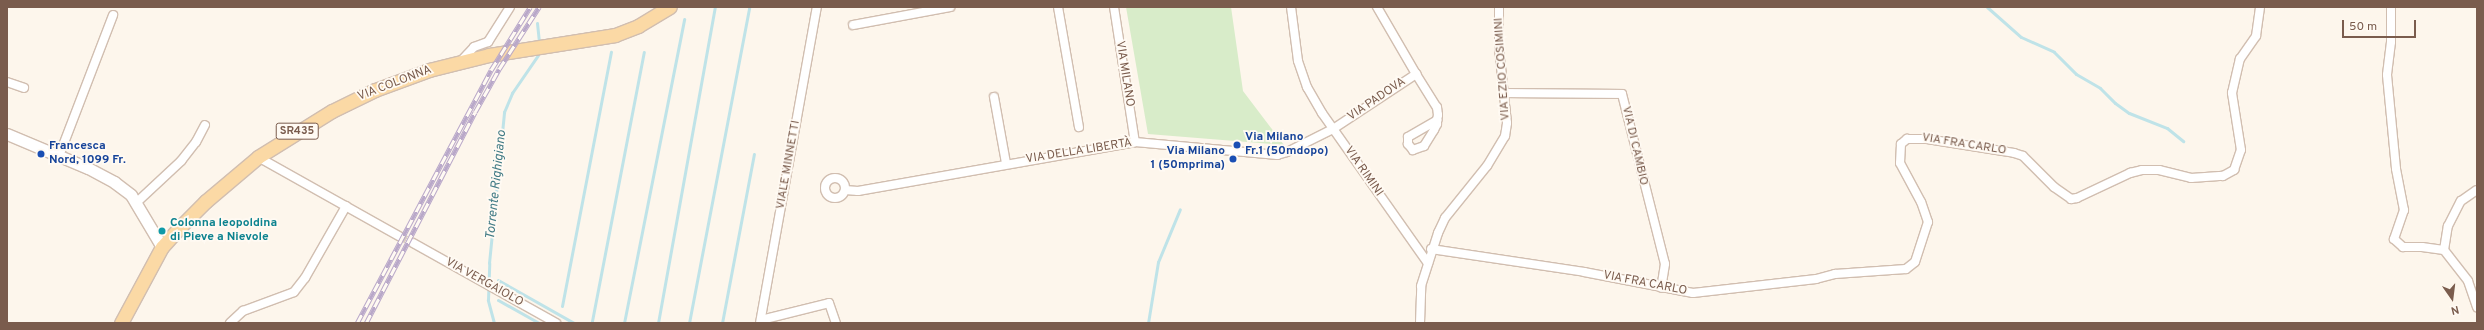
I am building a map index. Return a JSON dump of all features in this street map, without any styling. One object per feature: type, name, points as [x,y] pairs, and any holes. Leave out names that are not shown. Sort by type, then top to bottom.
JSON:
[{"type":"main road","name":"VIA COLONNA","points":[[162,247],[206,201],[258,157],[332,111],[375,90],[461,61],[489,48],[615,35],[638,26],[670,7]]},
{"type":"main road","points":[[7,134],[88,168],[114,182],[136,203],[162,247]]},
{"type":"main road","name":"SR435","points":[[121,323],[162,247]]},
{"type":"street","points":[[489,48],[510,7]]},
{"type":"street","name":"VIALE MINNETTI","points":[[761,321],[817,7]]},
{"type":"street","points":[[853,25],[948,7]]},
{"type":"street","points":[[1058,7],[1079,127]]},
{"type":"street","name":"VIA MILANO","points":[[1114,7],[1135,142]]},
{"type":"street","name":"VIA RIMINI","points":[[1291,7],[1302,76],[1333,130],[1428,264]]},
{"type":"street","name":"VIA PADOVA","points":[[1333,130],[1416,74],[1376,7]]},
{"type":"street","name":"VIA EZIO COSIMINI","points":[[1420,323],[1422,286],[1432,248],[1445,218],[1500,147],[1507,123],[1499,48],[1499,7]]},
{"type":"street","name":"VIA FRA CARLO","points":[[1432,248],[1584,272],[1693,293],[1816,279],[1835,274],[1906,269],[1912,266],[1928,222],[1922,202],[1900,163],[1902,144],[1913,137],[2014,153],[2023,156],[2059,192],[2071,199],[2077,198],[2130,173],[2142,170],[2159,170],[2191,178],[2223,176],[2234,170],[2241,150],[2232,93],[2240,59],[2256,36],[2260,7]]},
{"type":"street","points":[[2391,7],[2391,42],[2387,75],[2396,169],[2404,210],[2394,239],[2403,247],[2422,246],[2444,250],[2468,281],[2477,307]]},
{"type":"street","points":[[59,156],[113,15]]},
{"type":"street","points":[[1416,74],[1436,107],[1437,120]]},
{"type":"street","points":[[7,82],[24,88]]},
{"type":"street","name":"VIA DI CAMBIO","points":[[1505,94],[1622,94],[1641,178],[1665,264],[1661,288]]},
{"type":"street","points":[[994,97],[1006,164]]},
{"type":"street","points":[[136,203],[181,161],[196,142],[205,125]]},
{"type":"street","name":"VIA DELLA LIBERTÀ","points":[[845,190],[858,191],[1135,142],[1277,155],[1333,130]]},
{"type":"street","points":[[258,157],[399,236]]},
{"type":"street","points":[[2444,250],[2448,226],[2461,201],[2477,190]]},
{"type":"street","points":[[230,323],[243,311],[294,292],[305,278],[346,206]]},
{"type":"street","name":"VIA VERGAIOLO","points":[[413,243],[556,323]]},
{"type":"street","points":[[761,321],[829,303],[836,323]]},
{"type":"green space","points":[[1126,7],[1231,7],[1243,91],[1284,145],[1148,134]]},
{"type":"waterway","points":[[658,323],[715,7]]},
{"type":"waterway","points":[[689,323],[749,7]]},
{"type":"waterway","points":[[1987,7],[2021,37],[2054,52],[2076,74],[2100,88],[2115,103],[2129,113],[2167,128],[2183,141]]},
{"type":"waterway","points":[[624,323],[684,19]]},
{"type":"waterway","name":"Torrente Righigiano","points":[[537,23],[539,41]]},
{"type":"waterway","points":[[562,306],[611,52]]},
{"type":"waterway","points":[[592,321],[644,52]]},
{"type":"waterway","name":"Torrente Righigiano","points":[[494,323],[488,300],[489,263],[504,112],[512,93],[538,55]]},
{"type":"waterway","points":[[722,323],[754,154]]},
{"type":"waterway","points":[[1148,323],[1158,262],[1180,209]]},
{"type":"waterway","points":[[498,280],[574,323]]},
{"type":"waterway","points":[[498,300],[539,323]]},
{"type":"tunnel","points":[[399,236],[413,243]]},
{"type":"railway","points":[[357,323],[491,70],[530,7]]},
{"type":"railway","points":[[366,323],[475,112],[499,69],[539,7]]},
{"type":"place","name":"Via Milano Fr.1 (50mdopo)","points":[[1237,145]]},
{"type":"place","name":"Francesca Nord, 1099 Fr.","points":[[41,154]]},
{"type":"place","name":"Via Milano 1 (50mprima)","points":[[1233,159]]},
{"type":"place","name":"Colonna leopoldina di Pieve a Nievole","points":[[162,231]]}]
